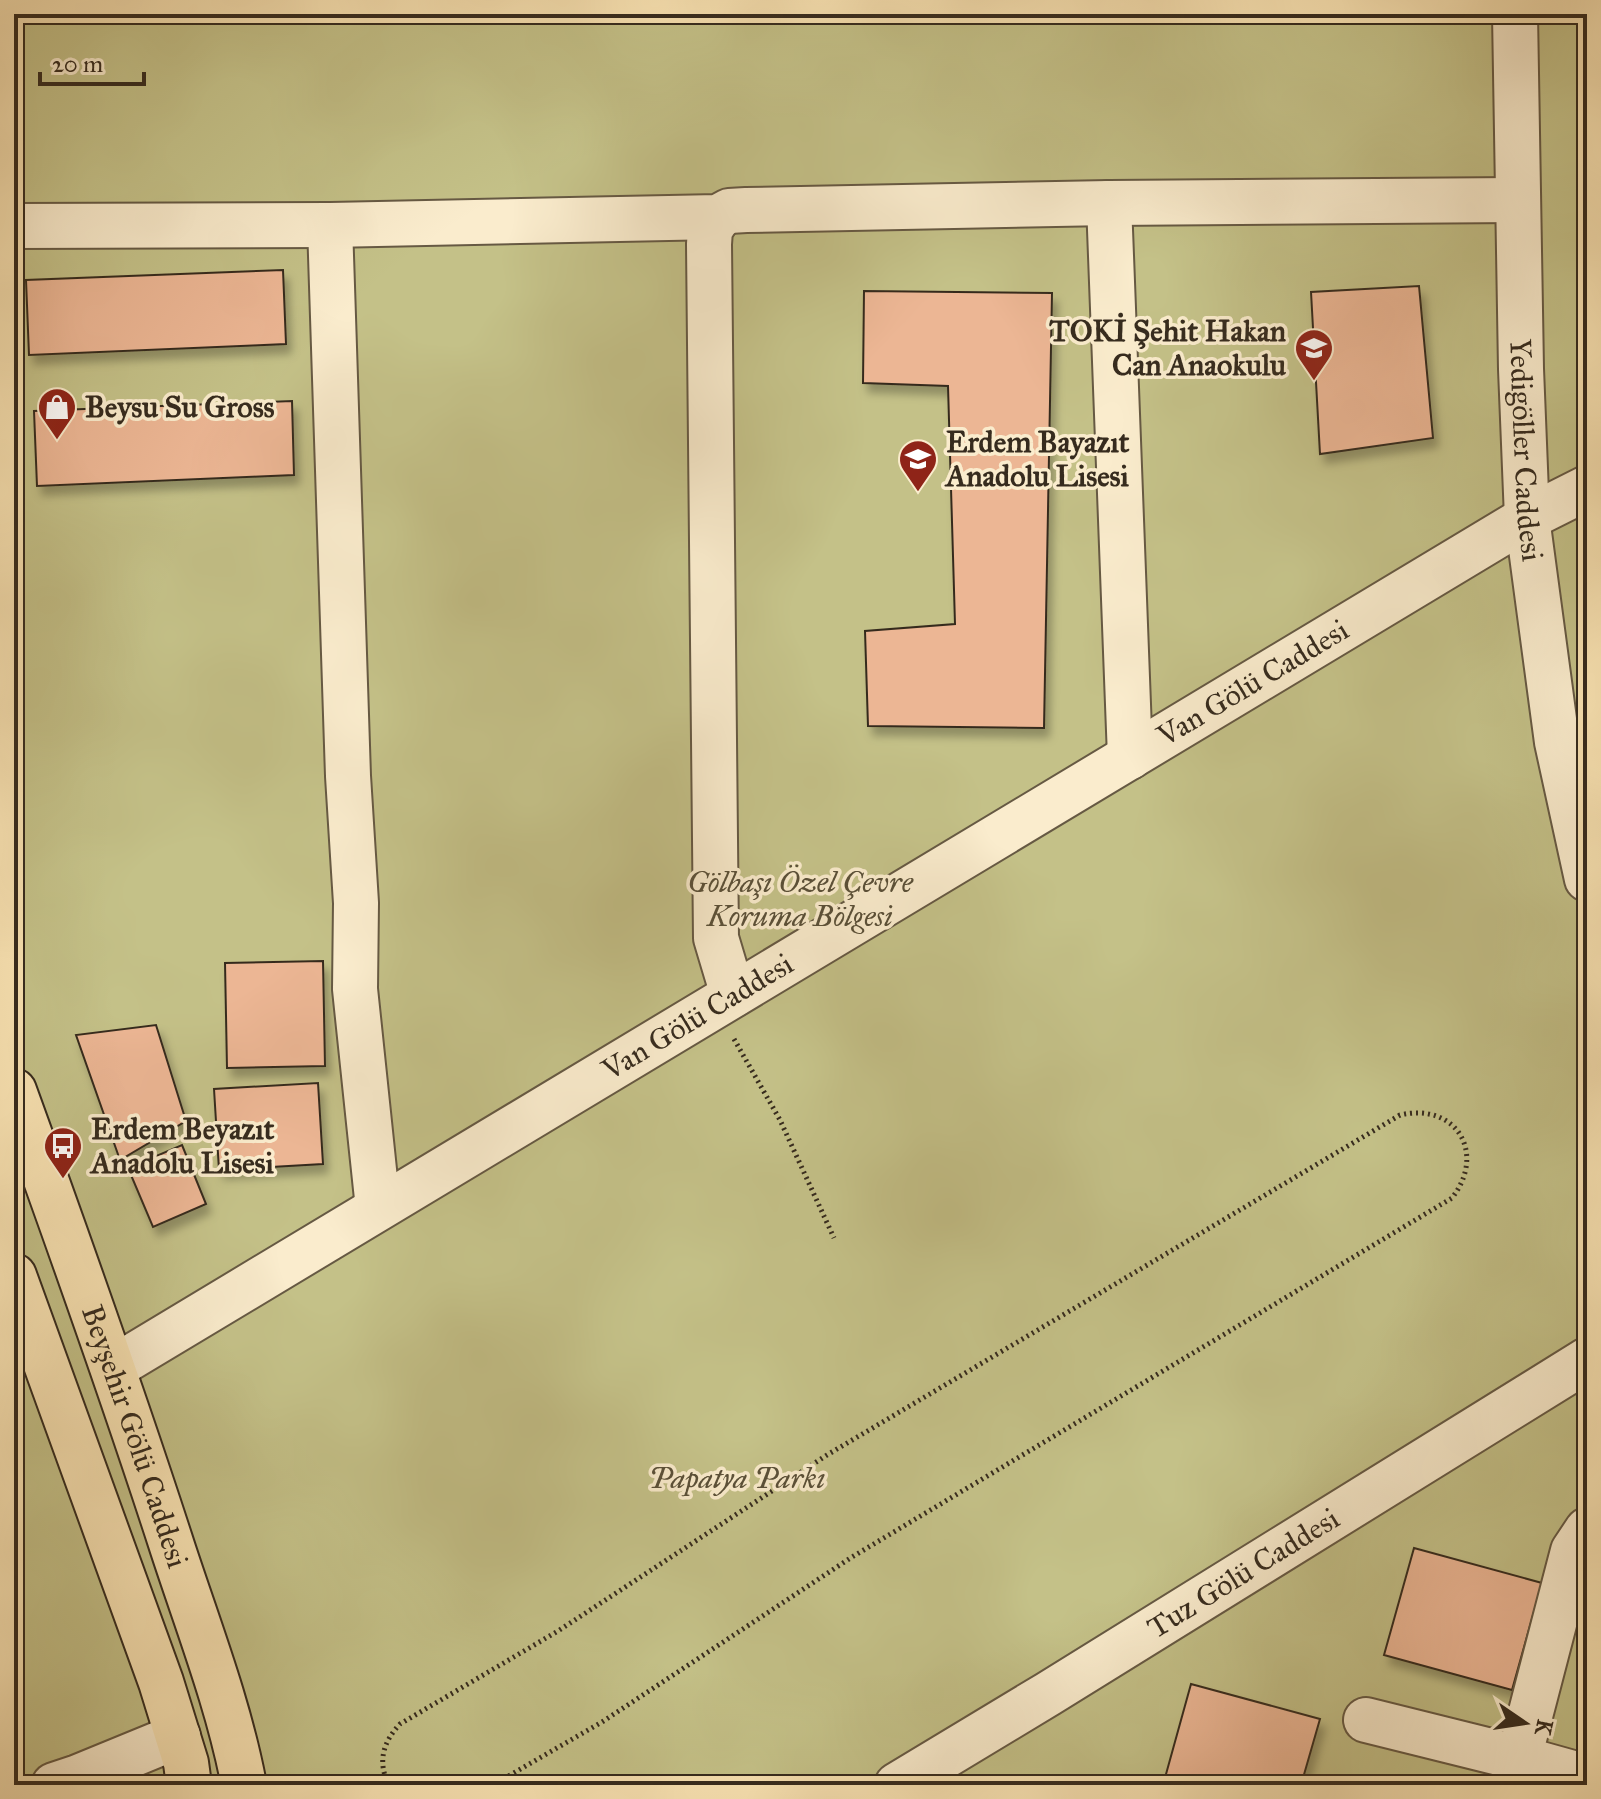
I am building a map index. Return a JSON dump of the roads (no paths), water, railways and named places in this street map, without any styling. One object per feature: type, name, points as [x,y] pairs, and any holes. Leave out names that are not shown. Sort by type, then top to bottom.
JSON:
[{"type":"main road","name":"Beyşehir Gölü Caddesi","points":[[14,1091],[112,1366],[210,1656],[244,1785]]},
{"type":"main road","points":[[14,1276],[161,1682],[186,1763],[189,1785]]},
{"type":"main road","points":[[44,1356],[112,1366],[71,1430]]},
{"type":"street","name":"Yedigöller Caddesi","points":[[1515,14],[1527,518],[1557,742],[1587,879]]},
{"type":"street","points":[[14,226],[330,225],[718,217],[729,211],[746,210],[1518,200]]},
{"type":"street","points":[[1109,203],[1130,757]]},
{"type":"street","points":[[718,217],[710,230],[709,244],[716,938],[733,1016]]},
{"type":"street","points":[[330,225],[348,776],[356,903],[355,989],[378,1208]]},
{"type":"street","name":"Van Gölü Caddesi","points":[[112,1366],[378,1208],[733,1016],[1130,757],[1527,518],[1587,488]]},
{"type":"street","name":"Tuz Gölü Caddesi","points":[[897,1785],[1587,1360]]},
{"type":"street","points":[[1516,1772],[1573,1551],[1587,1530]]},
{"type":"street","points":[[1366,1720],[1516,1772],[1587,1777]]},
{"type":"street","points":[[54,1785],[178,1736]]},
{"type":"place","name":"TOKİ Şehit Hakan Can Anaokulu","points":[[1314,382]]},
{"type":"place","name":"Beysu Su Gross","points":[[57,441]]},
{"type":"place","name":"Erdem Bayazıt Anadolu Lisesi","points":[[918,493]]},
{"type":"place","name":"Erdem Beyazıt Anadolu Lisesi","points":[[63,1180]]},
{"type":"park label","name":"Gölbaşı Özel Çevre Koruma Bölgesi","points":[[800,899]]},
{"type":"park label","name":"Papatya Parkı","points":[[737,1478]]}]
